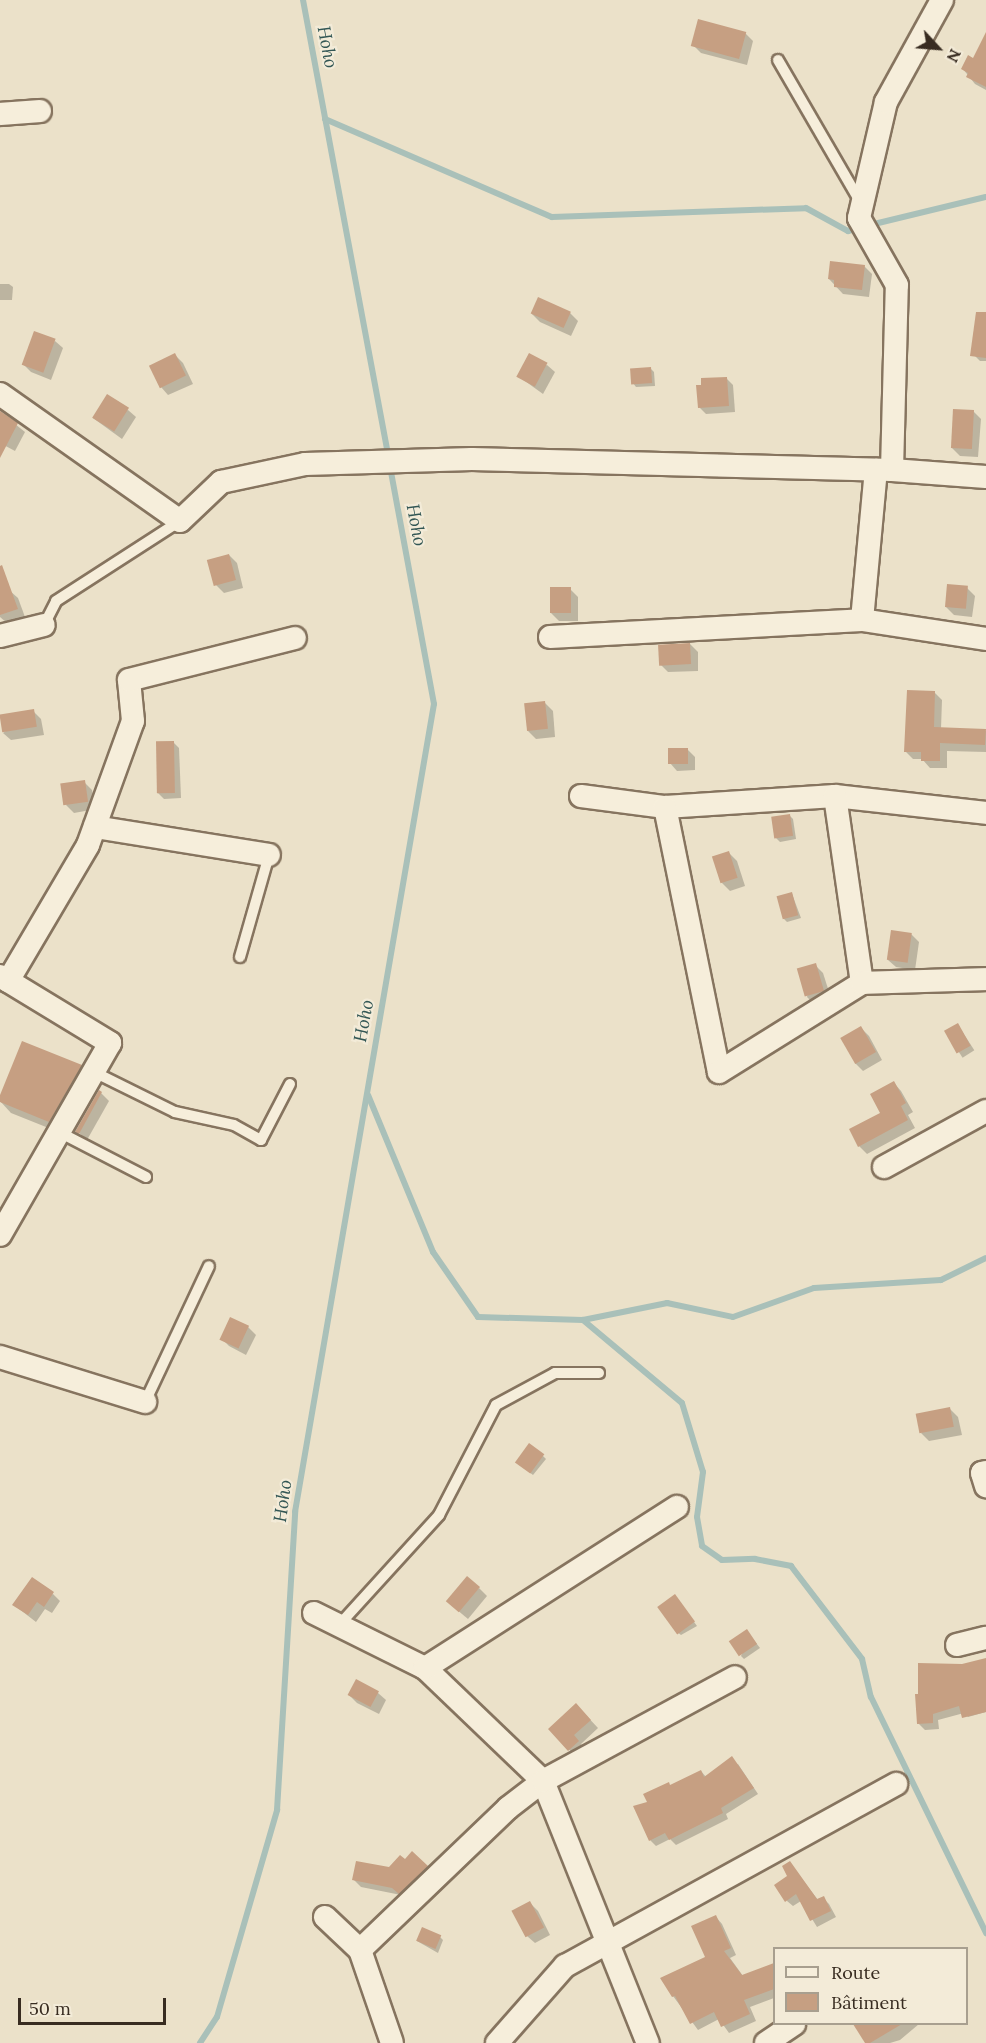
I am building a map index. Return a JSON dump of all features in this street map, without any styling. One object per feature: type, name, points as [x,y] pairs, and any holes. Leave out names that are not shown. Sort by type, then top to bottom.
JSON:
[{"type":"street","points":[[862,620],[884,470],[897,285],[862,218],[886,102],[942,0]]},
{"type":"street","points":[[0,114],[40,111]]},
{"type":"street","points":[[0,394],[180,522],[220,482],[305,464],[472,459],[884,470],[986,477]]},
{"type":"street","points":[[550,637],[862,620],[986,639]]},
{"type":"street","points":[[0,636],[44,626]]},
{"type":"street","points":[[0,1235],[7,1204],[59,1132],[110,1043],[4,979],[88,845],[133,721],[129,680],[295,638]]},
{"type":"street","points":[[581,796],[665,807],[835,796],[986,813]]},
{"type":"street","points":[[835,796],[862,983]]},
{"type":"street","points":[[665,807],[719,1072],[862,983],[986,979]]},
{"type":"street","points":[[94,827],[268,855]]},
{"type":"street","points":[[884,1167],[986,1111]]},
{"type":"street","points":[[0,1357],[145,1402]]},
{"type":"street","points":[[986,1472],[982,1473],[986,1486]]},
{"type":"street","points":[[425,1668],[677,1507]]},
{"type":"street","points":[[314,1613],[425,1668],[543,1781],[648,2043]]},
{"type":"street","points":[[957,1645],[986,1638]]},
{"type":"street","points":[[360,1950],[508,1808],[543,1781],[735,1677]]},
{"type":"street","points":[[497,2043],[565,1966],[896,1784]]},
{"type":"street","points":[[325,1917],[360,1950],[392,2043]]},
{"type":"street","points":[[766,2043],[793,2025]]},
{"type":"lane","points":[[778,60],[862,218]]},
{"type":"lane","points":[[44,626],[56,602],[180,522]]},
{"type":"lane","points":[[240,957],[268,855]]},
{"type":"lane","points":[[94,1072],[175,1112],[234,1125],[261,1140],[290,1084]]},
{"type":"lane","points":[[59,1132],[146,1177]]},
{"type":"lane","points":[[145,1402],[209,1266]]},
{"type":"lane","points":[[339,1625],[439,1515],[496,1405],[555,1373],[599,1373]]},
{"type":"building","points":[[698,19],[746,32],[739,59],[691,46]]},
{"type":"building","points":[[986,32],[986,87],[966,77],[968,73],[961,69],[968,55],[973,58]]},
{"type":"building","points":[[830,261],[865,265],[862,290],[834,287],[834,280],[828,279]]},
{"type":"building","points":[[538,297],[571,312],[564,328],[531,313]]},
{"type":"building","points":[[976,312],[986,312],[986,358],[970,356]]},
{"type":"building","points":[[34,331],[56,339],[43,373],[22,365]]},
{"type":"building","points":[[175,353],[186,375],[160,388],[149,366]]},
{"type":"building","points":[[529,353],[548,363],[535,387],[516,377]]},
{"type":"building","points":[[651,367],[652,383],[631,384],[630,368]]},
{"type":"building","points":[[727,377],[729,406],[698,408],[696,385],[701,385],[701,378]]},
{"type":"building","points":[[107,394],[129,408],[114,432],[92,418]]},
{"type":"building","points":[[953,409],[974,410],[972,449],[951,448]]},
{"type":"building","points":[[0,411],[18,423],[0,458]]},
{"type":"building","points":[[229,554],[236,580],[214,586],[207,560]]},
{"type":"building","points":[[2,565],[18,609],[0,615],[0,566]]},
{"type":"building","points":[[947,584],[968,586],[966,609],[945,607]]},
{"type":"building","points":[[550,587],[571,587],[571,613],[550,613]]},
{"type":"building","points":[[690,643],[691,664],[659,666],[658,645]]},
{"type":"building","points":[[907,690],[935,691],[934,727],[986,729],[985,745],[940,743],[940,761],[921,761],[921,752],[904,752]]},
{"type":"building","points":[[545,701],[548,729],[527,731],[524,703]]},
{"type":"building","points":[[34,709],[37,727],[2,732],[0,714]]},
{"type":"building","points":[[156,741],[174,741],[175,793],[157,793]]},
{"type":"building","points":[[668,748],[688,748],[688,764],[668,764]]},
{"type":"building","points":[[85,780],[88,802],[63,805],[60,783]]},
{"type":"building","points":[[790,814],[793,836],[774,838],[771,817]]},
{"type":"building","points":[[729,851],[738,878],[721,883],[712,857]]},
{"type":"building","points":[[792,892],[798,915],[783,919],[777,896]]},
{"type":"building","points":[[891,930],[912,933],[908,963],[887,960]]},
{"type":"building","points":[[816,963],[824,991],[805,996],[797,969]]},
{"type":"building","points":[[958,1023],[971,1046],[957,1053],[944,1031]]},
{"type":"building","points":[[861,1026],[876,1052],[855,1064],[840,1038]]},
{"type":"building","points":[[22,1041],[82,1065],[49,1122],[0,1102],[0,1095]]},
{"type":"building","points":[[894,1081],[906,1103],[901,1106],[908,1120],[858,1147],[849,1129],[880,1113],[870,1094]]},
{"type":"building","points":[[99,1090],[102,1092],[79,1134],[75,1132]]},
{"type":"building","points":[[230,1317],[249,1326],[238,1349],[219,1340]]},
{"type":"building","points":[[950,1407],[954,1427],[919,1433],[916,1414]]},
{"type":"building","points":[[529,1443],[544,1454],[530,1474],[515,1462]]},
{"type":"building","points":[[467,1576],[480,1587],[459,1612],[446,1601]]},
{"type":"building","points":[[32,1577],[54,1592],[44,1607],[37,1602],[28,1615],[12,1605]]},
{"type":"building","points":[[675,1594],[695,1622],[677,1634],[657,1607]]},
{"type":"building","points":[[747,1629],[757,1644],[739,1656],[729,1641]]},
{"type":"building","points":[[986,1658],[986,1712],[962,1718],[959,1706],[933,1714],[933,1723],[917,1724],[915,1694],[918,1694],[918,1663],[962,1664]]},
{"type":"building","points":[[356,1679],[379,1691],[371,1707],[348,1695]]},
{"type":"building","points":[[576,1703],[591,1720],[574,1735],[579,1741],[568,1751],[548,1729]]},
{"type":"building","points":[[732,1756],[754,1788],[721,1808],[723,1813],[669,1840],[665,1833],[649,1841],[633,1806],[647,1802],[643,1794],[669,1782],[670,1785],[701,1770],[704,1777]]},
{"type":"building","points":[[412,1851],[428,1866],[399,1894],[392,1888],[352,1880],[356,1861],[389,1867],[400,1855],[405,1859]]},
{"type":"building","points":[[790,1861],[817,1899],[824,1896],[831,1911],[810,1921],[796,1894],[785,1902],[774,1885],[787,1876],[782,1866]]},
{"type":"building","points":[[530,1901],[544,1927],[526,1937],[511,1911]]},
{"type":"building","points":[[716,1915],[731,1948],[724,1951],[742,1975],[773,1963],[773,1989],[744,2000],[750,2014],[721,2027],[714,2012],[690,2024],[675,1996],[672,1997],[660,1978],[705,1957],[691,1926]]},
{"type":"building","points":[[422,1927],[441,1935],[435,1949],[416,1941]]},
{"type":"building","points":[[854,2025],[900,2025],[870,2043],[865,2043]]},
{"type":"waterway","name":"Hoho","points":[[303,0],[388,456]]},
{"type":"waterway","points":[[325,119],[552,217],[806,208],[848,231],[860,228]]},
{"type":"waterway","points":[[870,225],[986,197]]},
{"type":"waterway","name":"Hoho","points":[[200,2043],[217,2017],[277,1810],[295,1512],[434,704],[390,466]]},
{"type":"waterway","points":[[368,1095],[433,1252],[478,1317],[583,1320],[667,1303],[733,1317],[814,1288],[941,1280],[986,1258]]},
{"type":"waterway","points":[[583,1320],[682,1403],[703,1472],[697,1517],[702,1546],[722,1560],[755,1559],[791,1566],[862,1659],[871,1697],[986,1933]]}]
